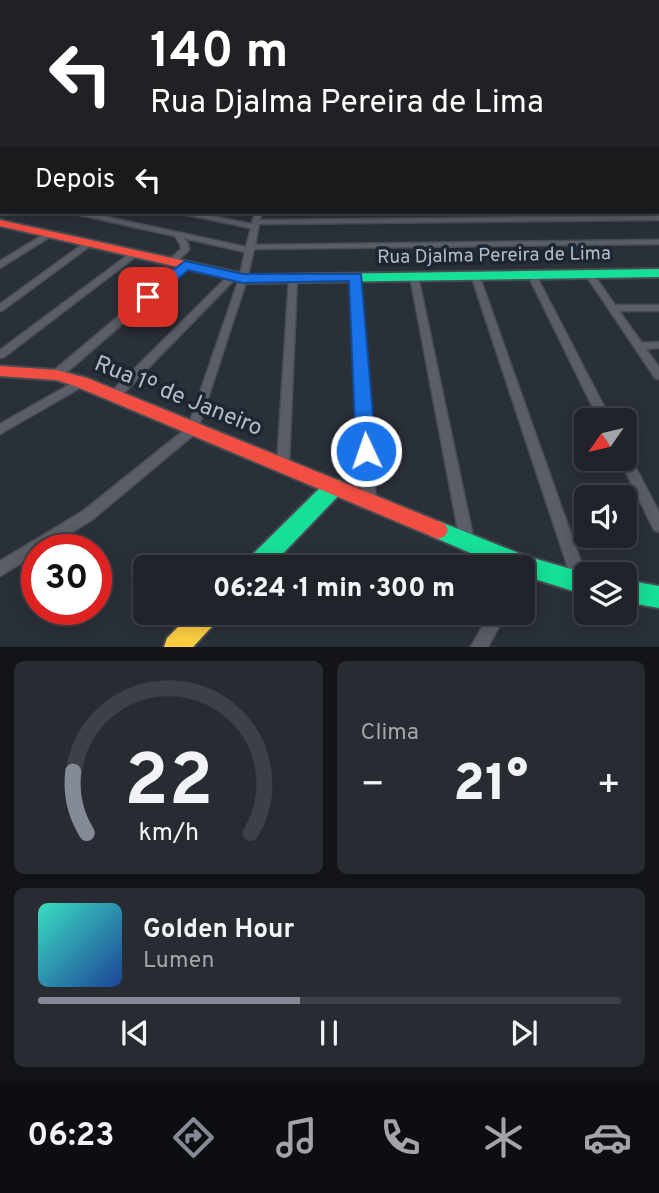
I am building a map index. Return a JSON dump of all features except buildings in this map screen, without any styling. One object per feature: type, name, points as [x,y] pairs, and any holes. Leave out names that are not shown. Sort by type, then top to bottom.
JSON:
[{"type":"street","points":[[84,214],[249,249],[659,242]]},
{"type":"street","points":[[194,214],[255,224],[659,218]]},
{"type":"street","points":[[0,569],[88,515],[193,429],[258,214]]},
{"type":"street","name":"Rua Djalma Pereira de Lima","points":[[3,226],[238,277],[659,273]]},
{"type":"street","points":[[0,265],[49,235]]},
{"type":"street","points":[[56,375],[178,264],[184,244],[178,236]]},
{"type":"street","points":[[184,250],[208,242]]},
{"type":"street","points":[[0,308],[90,243]]},
{"type":"street","points":[[0,355],[135,254]]},
{"type":"street","points":[[589,274],[659,375]]},
{"type":"street","points":[[475,275],[576,562]]},
{"type":"street","points":[[532,275],[599,408]]},
{"type":"street","points":[[414,276],[467,541]]},
{"type":"street","points":[[116,395],[238,277]]},
{"type":"street","points":[[356,277],[369,501]]},
{"type":"street","points":[[283,464],[293,278]]},
{"type":"street","points":[[613,308],[659,308]]},
{"type":"street","points":[[639,346],[659,345]]},
{"type":"street","name":"Rua 1º de Janeiro","points":[[0,371],[56,375],[82,382],[497,555]]},
{"type":"street","points":[[0,430],[82,382]]},
{"type":"street","points":[[632,471],[659,526]]},
{"type":"street","points":[[267,555],[334,487]]},
{"type":"street","name":"Rua 1º de Janeiro","points":[[535,571],[574,581]]},
{"type":"street","points":[[637,593],[659,597]]},
{"type":"street","points":[[176,647],[197,625]]},
{"type":"street","points":[[479,647],[492,625]]},
{"type":"traffic: fast","points":[[248,279],[659,273]]},
{"type":"traffic: fast","points":[[267,555],[334,487]]},
{"type":"traffic: fast","points":[[438,530],[525,566],[574,580]]},
{"type":"traffic: fast","points":[[637,593],[659,597]]},
{"type":"traffic: slow","points":[[176,647],[197,625]]},
{"type":"traffic: jam","points":[[0,223],[248,279]]},
{"type":"traffic: jam","points":[[0,371],[56,375],[81,382],[438,530]]},
{"type":"route","points":[[148,297],[185,265],[243,279],[356,277],[366,451]]}]
